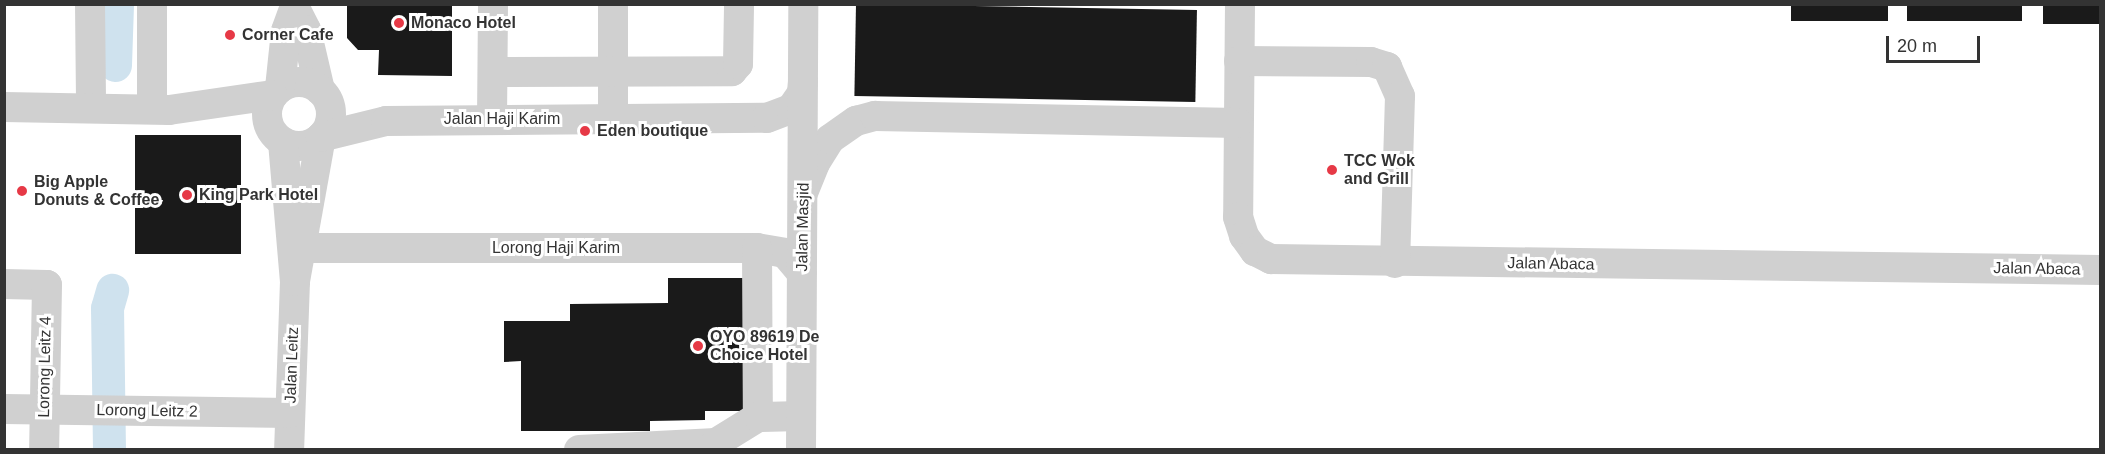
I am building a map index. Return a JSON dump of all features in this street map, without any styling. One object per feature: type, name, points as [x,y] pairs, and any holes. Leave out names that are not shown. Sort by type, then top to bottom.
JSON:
[{"type":"street","points":[[90,4],[91,108]]},
{"type":"street","points":[[152,4],[161,110]]},
{"type":"street","points":[[492,120],[493,4]]},
{"type":"street","points":[[613,4],[613,119]]},
{"type":"street","points":[[493,72],[736,69],[739,4]]},
{"type":"street","name":"Jalan Masjid","points":[[801,450],[803,4]]},
{"type":"street","name":"Jalan Abaca","points":[[1240,4],[1238,217],[1244,236],[1255,251],[1271,259],[1291,262],[2100,270]]},
{"type":"street","points":[[294,281],[278,137],[267,114],[277,92],[286,31],[296,6]]},
{"type":"street","points":[[294,281],[321,138],[330,120],[306,30],[296,6]]},
{"type":"street","points":[[1239,61],[1371,62],[1388,67],[1400,96],[1395,263]]},
{"type":"street","name":"Jalan Haji Karim","points":[[433,120],[767,118],[791,109],[802,93],[803,81]]},
{"type":"street","points":[[6,106],[161,110],[277,92],[300,82],[324,96],[433,120]]},
{"type":"street","points":[[161,110],[278,137],[300,146],[321,138],[386,121],[433,120]]},
{"type":"street","points":[[803,193],[815,163],[830,139],[856,121],[875,116],[1238,123]]},
{"type":"street","name":"Lorong Haji Karim","points":[[300,248],[757,248],[785,253],[802,273]]},
{"type":"street","points":[[757,248],[758,417]]},
{"type":"street","name":"Jalan Leitz","points":[[289,450],[294,281]]},
{"type":"street","name":"Lorong Leitz 4","points":[[4,284],[47,285],[44,450]]},
{"type":"street","name":"Lorong Leitz 2","points":[[4,409],[290,413]]},
{"type":"street","points":[[579,450],[716,443],[758,417],[801,416]]},
{"type":"building","name":"Monaco Hotel","points":[[347,4],[452,4],[452,76],[378,75],[379,50],[358,50],[347,38]]},
{"type":"building","points":[[856,4],[1197,10],[1195,102],[854,96]]},
{"type":"building","points":[[1791,4],[1888,4],[1888,21],[1791,21]]},
{"type":"building","points":[[1907,4],[2022,4],[2022,21],[1907,21]]},
{"type":"building","points":[[2043,4],[2100,4],[2100,24],[2043,24]]},
{"type":"building","name":"King Park Hotel","points":[[135,135],[241,135],[241,254],[135,254]]},
{"type":"building","points":[[668,278],[748,278],[748,411],[705,411],[705,420],[650,421],[650,431],[521,431],[521,361],[504,362],[504,321],[570,321],[570,304],[668,303]]},
{"type":"waterway","points":[[115,65],[117,4]]},
{"type":"waterway","points":[[109,450],[107,308],[112,290]]},
{"type":"place","name":"Monaco Hotel","points":[[399,23]]},
{"type":"place","name":"Corner Cafe","points":[[230,35]]},
{"type":"place","name":"Eden boutique","points":[[585,131]]},
{"type":"place","name":"TCC Wok and Grill","points":[[1332,170]]},
{"type":"place","name":"Big Apple Donuts & Coffee","points":[[22,191]]},
{"type":"place","name":"King Park Hotel","points":[[187,195]]},
{"type":"place","name":"OYO 89619 De Choice Hotel","points":[[698,346]]}]
